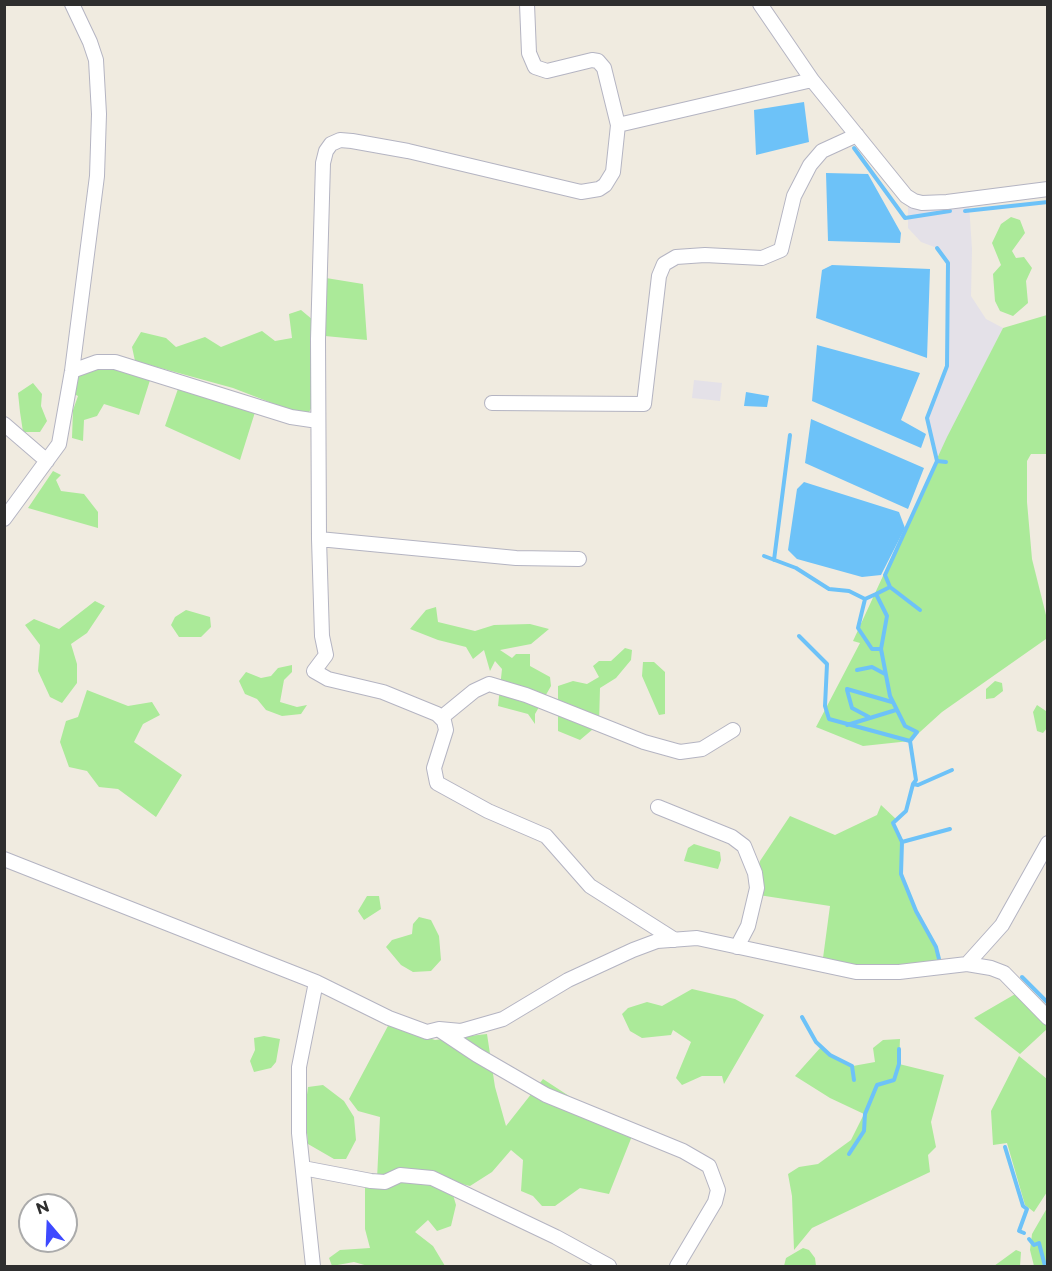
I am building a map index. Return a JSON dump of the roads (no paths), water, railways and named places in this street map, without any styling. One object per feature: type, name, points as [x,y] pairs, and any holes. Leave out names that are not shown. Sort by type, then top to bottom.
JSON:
[{"type":"street","points":[[4,519],[59,444],[72,371],[97,176],[99,114],[96,60],[72,4]]},
{"type":"street","points":[[527,4],[529,53],[536,67],[547,71],[598,60],[604,68],[618,125],[613,172],[605,185],[592,191],[581,192],[408,150],[340,140],[331,144],[323,163],[318,421],[322,636],[326,655],[314,671],[328,679],[383,692],[441,718],[446,730],[434,768],[437,783],[489,811],[546,836],[559,848],[590,886],[675,940]]},
{"type":"street","points":[[760,4],[812,80],[906,196],[922,203],[1047,189]]},
{"type":"street","points":[[618,125],[812,80]]},
{"type":"street","points":[[492,403],[644,404],[659,276],[664,264],[676,257],[705,255],[762,258],[781,250],[794,196],[810,165],[822,151],[857,135]]},
{"type":"street","points":[[72,371],[87,364],[115,362],[291,417],[318,421]]},
{"type":"street","points":[[4,424],[47,461]]},
{"type":"street","points":[[319,538],[516,558],[579,559]]},
{"type":"street","points":[[441,718],[474,691],[489,684],[526,695],[644,742],[680,752],[702,749],[732,730]]},
{"type":"street","points":[[658,807],[732,837],[744,846],[755,873],[757,888],[748,926],[737,947]]},
{"type":"street","points":[[967,964],[1005,920],[1047,843]]},
{"type":"street","points":[[4,860],[316,981],[408,1026],[427,1032],[439,1029],[461,1031],[503,1019],[568,980],[657,941],[706,939],[856,972],[899,972],[967,964],[1005,974],[1047,1018]]},
{"type":"street","points":[[313,1266],[299,1132],[299,1067],[316,981]]},
{"type":"street","points":[[439,1029],[477,1055],[546,1095],[683,1151],[709,1166],[718,1190],[715,1202],[677,1266]]},
{"type":"street","points":[[303,1168],[370,1181],[385,1182],[400,1175],[432,1178],[556,1237],[609,1266]]},
{"type":"water","points":[[804,102],[809,142],[756,155],[754,110]]},
{"type":"water","points":[[826,173],[868,174],[901,233],[900,243],[828,241]]},
{"type":"water","points":[[832,265],[930,269],[927,358],[816,318],[822,270]]},
{"type":"water","points":[[817,345],[920,373],[901,420],[926,434],[921,448],[812,401]]},
{"type":"water","points":[[746,392],[769,396],[767,407],[744,406]]},
{"type":"water","points":[[811,419],[924,468],[908,509],[805,463]]},
{"type":"water","points":[[804,482],[899,512],[905,528],[881,575],[862,577],[797,559],[788,550],[797,489]]},
{"type":"waterway","points":[[854,148],[905,218],[950,211]]},
{"type":"waterway","points":[[965,211],[1048,202]]},
{"type":"waterway","points":[[937,248],[948,263],[947,366],[927,418],[937,461]]},
{"type":"waterway","points":[[774,560],[790,435]]},
{"type":"waterway","points":[[876,594],[890,587],[885,575],[937,461],[946,462]]},
{"type":"waterway","points":[[764,556],[796,568],[829,589],[849,591],[865,599],[876,594],[887,616],[881,649],[890,696],[905,726],[917,732],[910,741],[916,780],[906,811],[893,823],[902,842],[901,874],[916,911],[936,947],[939,959]]},
{"type":"waterway","points":[[890,587],[920,610]]},
{"type":"waterway","points":[[865,599],[858,628],[872,649],[881,649]]},
{"type":"waterway","points":[[799,636],[827,664],[825,706],[829,719],[910,741]]},
{"type":"waterway","points":[[857,670],[872,667],[885,674]]},
{"type":"waterway","points":[[847,689],[892,702]]},
{"type":"waterway","points":[[847,690],[852,708],[869,717]]},
{"type":"waterway","points":[[847,725],[896,710]]},
{"type":"waterway","points":[[913,784],[918,785],[952,770]]},
{"type":"waterway","points":[[902,842],[950,829]]},
{"type":"waterway","points":[[1022,977],[1048,1003]]},
{"type":"waterway","points":[[802,1017],[816,1042],[830,1055],[852,1066],[854,1080]]},
{"type":"waterway","points":[[849,1154],[864,1131],[865,1114],[877,1085],[894,1080],[899,1064],[899,1049]]},
{"type":"waterway","points":[[1005,1147],[1023,1206],[1027,1209],[1019,1231],[1024,1233]]},
{"type":"waterway","points":[[1029,1239],[1034,1245],[1039,1243],[1045,1266]]}]
